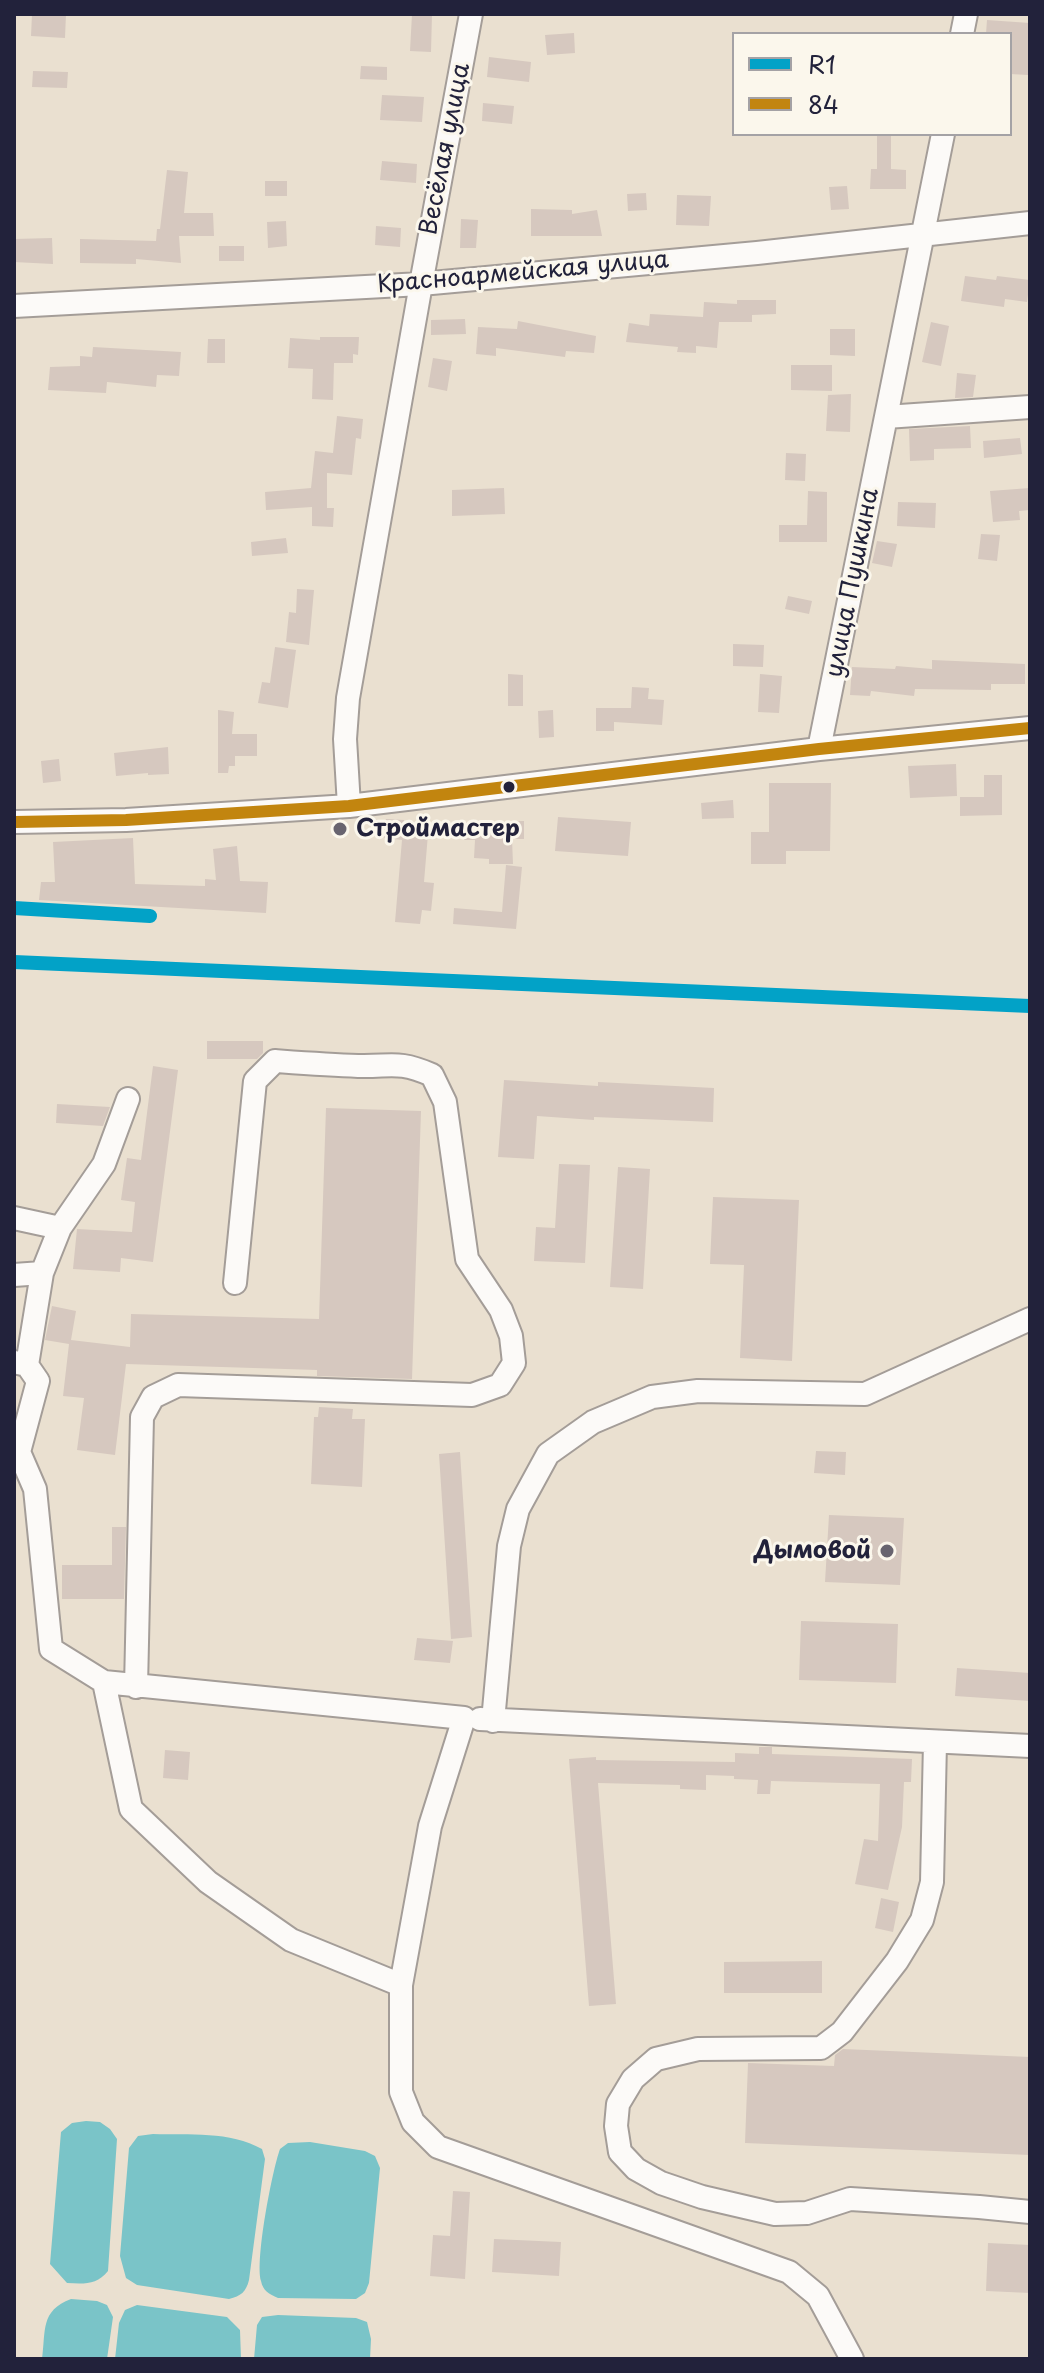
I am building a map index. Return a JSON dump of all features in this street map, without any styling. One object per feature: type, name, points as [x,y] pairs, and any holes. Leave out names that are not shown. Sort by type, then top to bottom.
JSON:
[{"type":"street","name":"Весёлая улица","points":[[349,806],[345,739],[348,698],[471,14]]},
{"type":"street","name":"улица Пушкина","points":[[819,749],[943,136]]},
{"type":"street","name":"Красноармейская улица","points":[[14,306],[421,284],[757,253],[1030,223]]},
{"type":"street","points":[[886,417],[1030,407]]},
{"type":"street","points":[[14,822],[126,820],[349,806],[819,749],[1030,728]]},
{"type":"street","points":[[136,1687],[142,1417],[153,1397],[178,1385],[472,1395],[500,1385],[514,1363],[511,1336],[501,1310],[467,1259],[445,1102],[432,1075],[410,1065],[275,1061],[255,1081],[235,1283]]},
{"type":"street","points":[[128,1099],[104,1164],[60,1228],[42,1273],[20,1363],[38,1381],[16,1450],[35,1489],[51,1649],[104,1682],[136,1687],[493,1721],[1030,1746]]},
{"type":"street","points":[[14,1218],[60,1228]]},
{"type":"street","points":[[14,1275],[42,1273]]},
{"type":"street","points":[[493,1721],[509,1546],[518,1509],[548,1454],[593,1422],[652,1397],[698,1391],[865,1394],[1030,1319]]},
{"type":"street","points":[[104,1682],[131,1809],[208,1882],[291,1940],[401,1985]]},
{"type":"street","points":[[464,1718],[430,1826],[401,1985],[401,2092],[413,2122],[438,2147],[789,2272],[818,2296],[852,2359]]},
{"type":"street","points":[[935,1742],[932,1882],[922,1920],[897,1961],[842,2032],[821,2048],[698,2049],[656,2059],[633,2079],[618,2104],[616,2126],[620,2152],[636,2169],[661,2183],[702,2197],[775,2214],[807,2213],[850,2199],[1030,2212]]},
{"type":"water","points":[[100,2122],[117,2139],[108,2271],[95,2281],[67,2283],[50,2264],[61,2132],[72,2123]]},
{"type":"water","points":[[138,2136],[223,2137],[262,2149],[265,2159],[249,2280],[245,2290],[237,2296],[229,2299],[137,2285],[126,2278],[120,2256],[129,2148]]},
{"type":"water","points":[[310,2142],[365,2151],[375,2156],[380,2168],[369,2283],[365,2293],[356,2299],[278,2298],[267,2292],[262,2284],[262,2236],[280,2149],[288,2143]]},
{"type":"water","points":[[71,2299],[107,2305],[113,2317],[107,2359],[42,2359],[49,2316],[54,2309]]},
{"type":"water","points":[[137,2305],[227,2317],[240,2330],[241,2359],[115,2359],[119,2323],[125,2310]]},
{"type":"water","points":[[262,2317],[356,2318],[367,2322],[371,2339],[370,2359],[254,2359],[257,2325]]},
{"type":"building","points":[[32,14],[66,14],[65,38],[31,36]]},
{"type":"building","points":[[412,14],[432,14],[431,52],[410,51]]},
{"type":"building","points":[[987,20],[1030,23],[1028,75],[1012,74],[1012,32],[986,32]]},
{"type":"building","points":[[574,33],[575,53],[547,55],[545,35]]},
{"type":"building","points":[[489,57],[531,62],[529,82],[487,77]]},
{"type":"building","points":[[361,66],[387,67],[387,80],[360,79]]},
{"type":"building","points":[[33,71],[68,72],[67,88],[32,87]]},
{"type":"building","points":[[382,95],[424,97],[422,122],[380,120]]},
{"type":"building","points":[[483,103],[514,106],[512,124],[482,121]]},
{"type":"building","points":[[877,136],[891,136],[891,169],[906,170],[906,189],[870,189],[871,169],[877,169]]},
{"type":"building","points":[[382,161],[417,164],[416,183],[380,180]]},
{"type":"building","points":[[167,170],[188,172],[184,213],[213,213],[214,236],[179,236],[181,263],[136,259],[136,264],[80,263],[80,239],[156,241]]},
{"type":"building","points":[[265,181],[287,181],[287,196],[265,196]]},
{"type":"building","points":[[847,186],[849,209],[831,210],[829,187]]},
{"type":"building","points":[[646,193],[647,210],[628,211],[627,194]]},
{"type":"building","points":[[677,195],[711,196],[709,226],[676,225]]},
{"type":"building","points":[[531,209],[572,210],[572,214],[597,210],[602,236],[531,236]]},
{"type":"building","points":[[461,219],[478,220],[476,248],[460,248]]},
{"type":"building","points":[[286,221],[287,246],[268,248],[267,222]]},
{"type":"building","points":[[376,226],[401,228],[400,247],[375,245]]},
{"type":"building","points":[[52,238],[53,264],[14,262],[14,239]]},
{"type":"building","points":[[219,246],[244,246],[244,261],[219,261]]},
{"type":"building","points":[[965,276],[1030,280],[1027,302],[1005,299],[1004,307],[961,301]]},
{"type":"building","points":[[737,300],[776,300],[776,314],[752,315],[752,322],[719,322],[717,348],[696,346],[696,353],[677,352],[678,347],[626,342],[629,323],[649,326],[650,314],[703,317],[704,302],[737,304]]},
{"type":"building","points":[[465,319],[466,334],[431,335],[431,320]]},
{"type":"building","points":[[518,321],[596,336],[594,353],[566,351],[565,357],[496,348],[496,356],[476,354],[478,327],[517,329]]},
{"type":"building","points":[[931,322],[949,326],[941,366],[922,362]]},
{"type":"building","points":[[830,329],[855,329],[855,356],[830,355]]},
{"type":"building","points":[[320,337],[359,337],[358,355],[353,354],[353,363],[334,363],[333,400],[312,399],[313,369],[288,368],[290,338],[320,340]]},
{"type":"building","points":[[208,339],[225,339],[225,363],[207,363]]},
{"type":"building","points":[[93,347],[181,352],[179,376],[157,375],[156,387],[107,382],[106,393],[48,390],[50,367],[80,366],[80,356],[92,357]]},
{"type":"building","points":[[433,358],[452,361],[447,391],[428,387]]},
{"type":"building","points":[[791,365],[832,365],[832,391],[791,390]]},
{"type":"building","points":[[957,373],[976,375],[973,397],[955,398]]},
{"type":"building","points":[[851,394],[850,432],[826,431],[828,395]]},
{"type":"building","points":[[337,416],[363,419],[361,439],[356,438],[352,475],[327,473],[327,508],[334,508],[333,527],[312,526],[312,507],[266,510],[265,492],[311,488],[315,451],[333,453]]},
{"type":"building","points":[[970,426],[971,448],[934,449],[934,460],[910,461],[909,429]]},
{"type":"building","points":[[1020,438],[1022,454],[984,458],[983,441]]},
{"type":"building","points":[[786,453],[806,454],[805,481],[785,480]]},
{"type":"building","points":[[504,488],[505,514],[452,516],[452,490]]},
{"type":"building","points":[[1030,488],[1030,510],[1019,511],[1020,520],[993,522],[990,491]]},
{"type":"building","points":[[808,491],[827,492],[827,542],[779,542],[779,525],[807,525]]},
{"type":"building","points":[[898,502],[936,503],[935,528],[897,526]]},
{"type":"building","points":[[981,534],[1000,535],[997,561],[978,559]]},
{"type":"building","points":[[286,538],[288,553],[252,556],[251,542]]},
{"type":"building","points":[[877,541],[897,544],[892,567],[872,563]]},
{"type":"building","points":[[297,589],[314,590],[309,645],[286,642],[289,612],[296,613]]},
{"type":"building","points":[[788,596],[812,601],[809,614],[785,609]]},
{"type":"building","points":[[733,644],[764,645],[763,667],[733,666]]},
{"type":"building","points":[[275,647],[296,650],[288,708],[258,703],[262,682],[270,683]]},
{"type":"building","points":[[932,660],[1025,664],[1025,684],[991,684],[991,690],[915,689],[914,696],[871,691],[870,696],[850,695],[852,667],[932,669]]},
{"type":"building","points":[[508,674],[523,675],[523,706],[508,706]]},
{"type":"building","points":[[760,674],[782,676],[779,713],[758,712]]},
{"type":"building","points":[[632,687],[649,688],[648,699],[664,700],[662,725],[614,722],[614,731],[596,731],[596,708],[631,708]]},
{"type":"building","points":[[218,710],[234,712],[232,734],[257,734],[257,756],[235,756],[235,766],[229,766],[228,773],[218,773]]},
{"type":"building","points":[[553,710],[554,737],[539,738],[538,711]]},
{"type":"building","points":[[168,747],[169,774],[116,776],[114,753]]},
{"type":"building","points":[[59,759],[61,781],[43,783],[41,761]]},
{"type":"building","points":[[956,764],[957,796],[910,798],[908,766]]},
{"type":"building","points":[[984,775],[1002,775],[1002,815],[960,816],[960,797],[984,797]]},
{"type":"building","points":[[769,783],[831,783],[830,851],[786,851],[786,864],[751,864],[751,832],[769,832]]},
{"type":"building","points":[[733,800],[734,818],[702,819],[701,803]]},
{"type":"building","points":[[558,817],[631,822],[628,856],[555,851]]},
{"type":"building","points":[[386,819],[404,820],[403,832],[428,834],[424,882],[434,883],[431,911],[422,910],[420,924],[395,922],[402,840],[384,838]]},
{"type":"building","points":[[524,821],[524,839],[512,839],[513,864],[489,864],[489,859],[474,858],[475,840],[464,840],[464,822]]},
{"type":"building","points":[[133,838],[135,884],[205,886],[205,879],[216,880],[213,849],[237,846],[240,881],[268,882],[266,913],[39,900],[41,882],[55,882],[53,842]]},
{"type":"building","points":[[506,865],[522,867],[516,929],[453,924],[454,908],[502,912]]},
{"type":"building","points":[[207,1041],[263,1041],[263,1053],[257,1059],[207,1059]]},
{"type":"building","points":[[153,1066],[178,1070],[153,1262],[121,1258],[120,1272],[73,1269],[77,1229],[132,1232],[135,1202],[121,1200],[127,1158],[141,1160]]},
{"type":"building","points":[[504,1080],[598,1086],[598,1082],[714,1088],[713,1122],[537,1116],[534,1159],[498,1157]]},
{"type":"building","points":[[57,1104],[110,1107],[103,1126],[56,1123]]},
{"type":"building","points":[[326,1108],[421,1111],[412,1379],[317,1376],[317,1370],[126,1364],[115,1455],[77,1450],[84,1398],[63,1396],[69,1344],[45,1340],[52,1306],[76,1311],[71,1340],[130,1347],[131,1314],[319,1319]]},
{"type":"building","points":[[559,1164],[590,1165],[585,1263],[534,1261],[536,1227],[555,1228]]},
{"type":"building","points":[[618,1167],[650,1169],[643,1289],[610,1287]]},
{"type":"building","points":[[713,1197],[799,1200],[792,1361],[740,1358],[744,1265],[710,1264]]},
{"type":"building","points":[[319,1407],[353,1409],[352,1419],[365,1419],[362,1487],[311,1484],[314,1417],[318,1417]]},
{"type":"building","points":[[816,1451],[846,1452],[845,1475],[814,1473]]},
{"type":"building","points":[[460,1452],[472,1637],[451,1639],[439,1454]]},
{"type":"building","points":[[829,1515],[904,1518],[900,1585],[825,1582]]},
{"type":"building","points":[[112,1527],[126,1527],[124,1599],[62,1599],[62,1565],[112,1565]]},
{"type":"building","points":[[801,1621],[898,1624],[896,1683],[799,1680]]},
{"type":"building","points":[[417,1638],[453,1641],[450,1663],[414,1660]]},
{"type":"building","points":[[957,1668],[1030,1673],[1030,1701],[955,1696]]},
{"type":"building","points":[[759,1747],[772,1747],[772,1754],[912,1759],[911,1782],[904,1782],[902,1827],[888,1890],[855,1884],[864,1839],[878,1841],[880,1784],[771,1781],[770,1794],[757,1794],[758,1780],[734,1779],[734,1776],[706,1775],[706,1790],[680,1789],[680,1785],[598,1783],[616,2004],[589,2006],[569,1759],[596,1757],[596,1760],[735,1762],[735,1753],[759,1754]]},
{"type":"building","points":[[165,1750],[190,1752],[188,1780],[163,1778]]},
{"type":"building","points":[[881,1898],[899,1902],[893,1932],[875,1928]]},
{"type":"building","points":[[822,1961],[822,1993],[724,1993],[724,1962]]},
{"type":"building","points":[[843,2049],[1030,2057],[1030,2155],[745,2143],[748,2063],[834,2066],[835,2055]]},
{"type":"building","points":[[453,2191],[470,2192],[465,2279],[430,2276],[433,2235],[450,2236]]},
{"type":"building","points":[[494,2239],[561,2242],[559,2276],[492,2272]]},
{"type":"building","points":[[988,2243],[1030,2245],[1030,2293],[986,2291]]},
{"type":"transit line","name":"84","points":[[14,822],[126,820],[349,806],[819,749],[1030,728]]},
{"type":"transit line","name":"R1","points":[[14,908],[150,916]]},
{"type":"transit line","name":"R1","points":[[14,962],[1030,1006]]},
{"type":"place","name":"Строймастер","points":[[340,829]]},
{"type":"place","name":"Дымовой","points":[[887,1551]]}]
